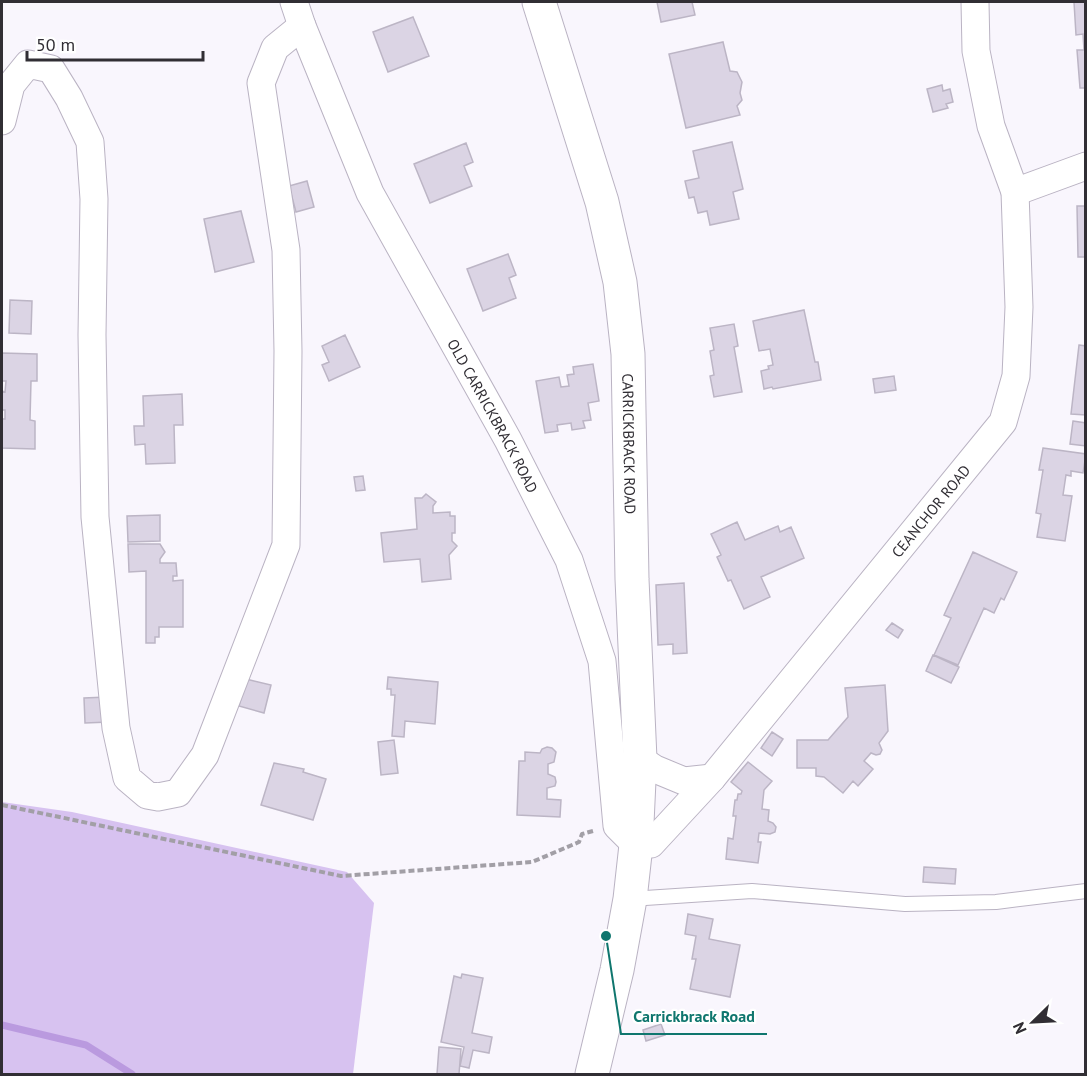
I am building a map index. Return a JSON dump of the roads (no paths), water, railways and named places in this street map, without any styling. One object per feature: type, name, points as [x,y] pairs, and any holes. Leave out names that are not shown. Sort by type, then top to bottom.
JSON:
[{"type":"main road","name":"CARRICKBRACK ROAD","points":[[539,2],[602,202],[620,282],[628,354],[632,579],[640,759],[636,845],[630,899],[617,970],[592,1074]]},
{"type":"street","name":"CEANCHOR ROAD","points":[[636,845],[651,844],[712,778],[1003,422],[1016,376],[1019,307],[1016,192],[991,126],[976,51],[975,2]]},
{"type":"street","points":[[2,121],[12,85],[28,64],[39,66],[51,69],[69,98],[90,142],[94,200],[92,335],[95,517],[116,728],[127,778],[147,795],[158,797],[178,793],[205,755],[286,545],[288,351],[286,250],[261,83],[275,48],[298,14]]},
{"type":"street","name":"OLD CARRICKBRACK ROAD","points":[[298,14],[370,193],[508,440],[569,560],[602,661],[617,826],[636,845]]},
{"type":"street","points":[[1016,192],[1086,166]]},
{"type":"street","points":[[640,759],[655,769],[684,781],[712,778]]},
{"type":"lane","points":[[630,899],[752,891],[905,904],[996,902],[1086,891]]},
{"type":"waterway","points":[[2,1025],[86,1045],[132,1074]]},
{"type":"place","name":"Carrickbrack Road","points":[[606,936]]}]
